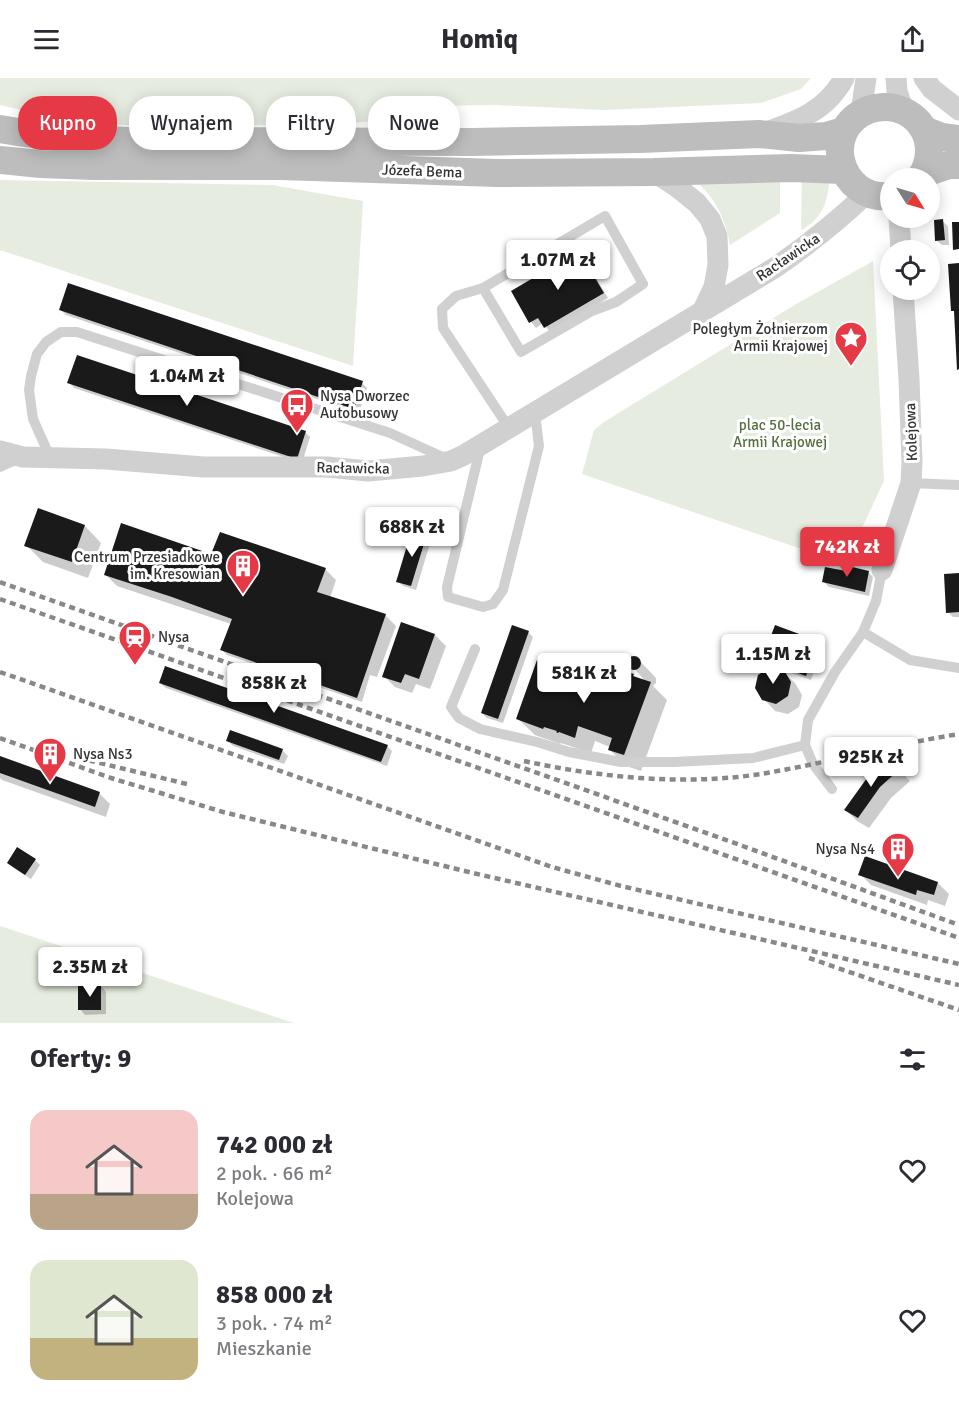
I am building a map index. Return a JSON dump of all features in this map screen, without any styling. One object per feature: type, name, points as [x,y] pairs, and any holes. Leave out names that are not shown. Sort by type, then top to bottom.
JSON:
[{"type":"main road","name":"Józefa Bema","points":[[0,129],[32,135],[128,141],[471,142],[759,134],[799,138],[826,136],[874,108],[889,107],[903,110]]},
{"type":"main road","points":[[903,110],[915,118],[924,130],[929,144],[929,158],[925,168]]},
{"type":"main road","points":[[853,122],[840,144],[843,170],[857,188],[879,195]]},
{"type":"main road","points":[[924,130],[959,139]]},
{"type":"main road","name":"Józefa Bema","points":[[0,160],[93,166],[281,166],[497,173],[791,168],[843,170]]},
{"type":"main road","points":[[940,169],[949,165],[959,165]]},
{"type":"street","name":"Józefa Bema","points":[[759,134],[792,123],[818,110],[844,78]]},
{"type":"street","points":[[853,122],[866,78]]},
{"type":"street","points":[[896,78],[897,91],[903,110]]},
{"type":"street","points":[[924,78],[932,89],[959,110]]},
{"type":"street","points":[[654,172],[698,203],[710,219],[717,236],[718,265],[714,287],[702,312]]},
{"type":"street","name":"Racławicka","points":[[0,451],[23,457],[106,459],[203,467],[327,467],[368,471],[451,461],[776,267],[841,218],[879,195]]},
{"type":"street","name":"Kolejowa","points":[[882,570],[911,483],[909,379],[904,300]]},
{"type":"lane","points":[[483,288],[521,352],[592,311],[616,302],[643,284],[605,216],[483,288],[456,296],[442,309],[443,328],[509,428]]},
{"type":"lane","points":[[50,457],[33,419],[29,390],[31,376],[37,354],[46,342],[61,332],[77,332],[390,433],[451,461]]},
{"type":"lane","points":[[482,444],[447,587],[448,597],[483,607],[493,604],[503,590],[539,446],[534,413]]},
{"type":"lane","points":[[0,467],[23,457]]},
{"type":"lane","points":[[911,483],[959,485]]},
{"type":"lane","points":[[832,789],[813,764],[805,745],[808,720],[835,672],[864,632],[876,601],[882,570]]},
{"type":"lane","points":[[864,632],[910,660],[959,668]]},
{"type":"lane","points":[[475,649],[451,707],[459,718],[480,729],[569,752],[621,762],[753,758],[805,745]]},
{"type":"green space","points":[[0,78],[811,78],[801,89],[761,103],[604,110],[460,105],[460,96],[368,96],[368,122],[356,123],[356,96],[266,96],[266,125],[254,125],[254,96],[129,96],[129,125],[117,125],[117,96],[18,96],[18,109],[0,105]]},
{"type":"green space","points":[[780,177],[780,213],[730,245],[720,212],[711,197],[699,184]]},
{"type":"green space","points":[[802,177],[829,183],[827,198],[822,210],[802,230],[801,227]]},
{"type":"green space","points":[[0,180],[272,185],[363,201],[353,366],[0,250]]},
{"type":"green space","name":"plac 50-lecia Armii Krajowej","points":[[873,261],[884,481],[845,564],[582,474],[594,430],[604,422],[798,303]]},
{"type":"green space","points":[[0,926],[294,1023],[0,1023]]},
{"type":"building","points":[[940,219],[943,219],[945,240],[935,240],[934,228],[940,228]]},
{"type":"building","points":[[952,222],[959,222],[959,249],[953,250]]},
{"type":"building","points":[[579,251],[604,293],[544,328],[538,318],[529,323],[511,291]]},
{"type":"building","points":[[959,263],[959,369],[957,370],[954,311],[951,311],[948,264]]},
{"type":"building","points":[[68,283],[363,381],[354,409],[59,310]]},
{"type":"building","points":[[77,355],[306,431],[297,459],[67,383]]},
{"type":"building","points":[[38,508],[85,525],[72,562],[24,546]]},
{"type":"building","name":"Centrum Przesiadkowe im. Kresowian","points":[[121,523],[211,554],[220,532],[326,568],[317,592],[386,614],[357,698],[220,650],[232,619],[104,575]]},
{"type":"building","points":[[412,529],[427,534],[411,586],[396,582]]},
{"type":"building","points":[[848,566],[869,571],[865,592],[822,582],[825,567],[846,571]]},
{"type":"building","points":[[959,573],[959,612],[946,613],[944,574]]},
{"type":"building","points":[[401,622],[435,634],[419,679],[405,674],[401,683],[382,677]]},
{"type":"building","points":[[512,625],[529,631],[498,719],[481,713]]},
{"type":"building","points":[[775,625],[818,641],[806,676],[762,660]]},
{"type":"building","points":[[634,656],[639,658],[641,663],[639,668],[634,670],[629,668],[627,663],[629,658]]},
{"type":"building","points":[[537,660],[611,686],[615,671],[634,674],[633,676],[651,682],[624,755],[608,750],[612,738],[578,726],[575,738],[516,719]]},
{"type":"building","points":[[165,666],[388,745],[381,762],[159,683]]},
{"type":"building","points":[[770,667],[784,670],[791,682],[788,696],[776,704],[762,700],[755,688],[758,675]]},
{"type":"building","points":[[230,730],[283,749],[279,760],[226,741]]},
{"type":"building","name":"Nysa Ns3","points":[[0,756],[100,792],[95,807],[0,773]]},
{"type":"building","points":[[889,758],[900,769],[880,787],[858,818],[844,810],[867,778]]},
{"type":"building","points":[[17,847],[36,859],[25,875],[7,863]]},
{"type":"building","name":"Nysa Ns4","points":[[865,856],[938,882],[934,895],[917,890],[916,895],[858,875]]},
{"type":"building","points":[[78,985],[101,985],[101,1010],[78,1010]]},
{"type":"railway","points":[[0,582],[959,925]]},
{"type":"railway","points":[[0,599],[959,938]]},
{"type":"railway","points":[[0,672],[552,867],[621,886],[959,964]]},
{"type":"railway","points":[[524,761],[616,776],[679,780],[711,779],[772,772],[959,734]]},
{"type":"railway","points":[[0,738],[111,778],[223,812],[473,873],[959,985]]},
{"type":"railway","points":[[79,758],[187,784]]},
{"type":"railway","points":[[809,958],[959,1010]]},
{"type":"place","name":"Poległym Żołnierzom Armii Krajowej","points":[[851,367]]},
{"type":"place","name":"Nysa Dworzec Autobusowy","points":[[297,434]]},
{"type":"place","name":"Centrum Przesiadkowe im. Kresowian","points":[[243,595]]},
{"type":"place","name":"Nysa","points":[[135,666]]},
{"type":"place","name":"Nysa Ns3","points":[[50,783]]},
{"type":"place","name":"Nysa Ns4","points":[[898,878]]}]
